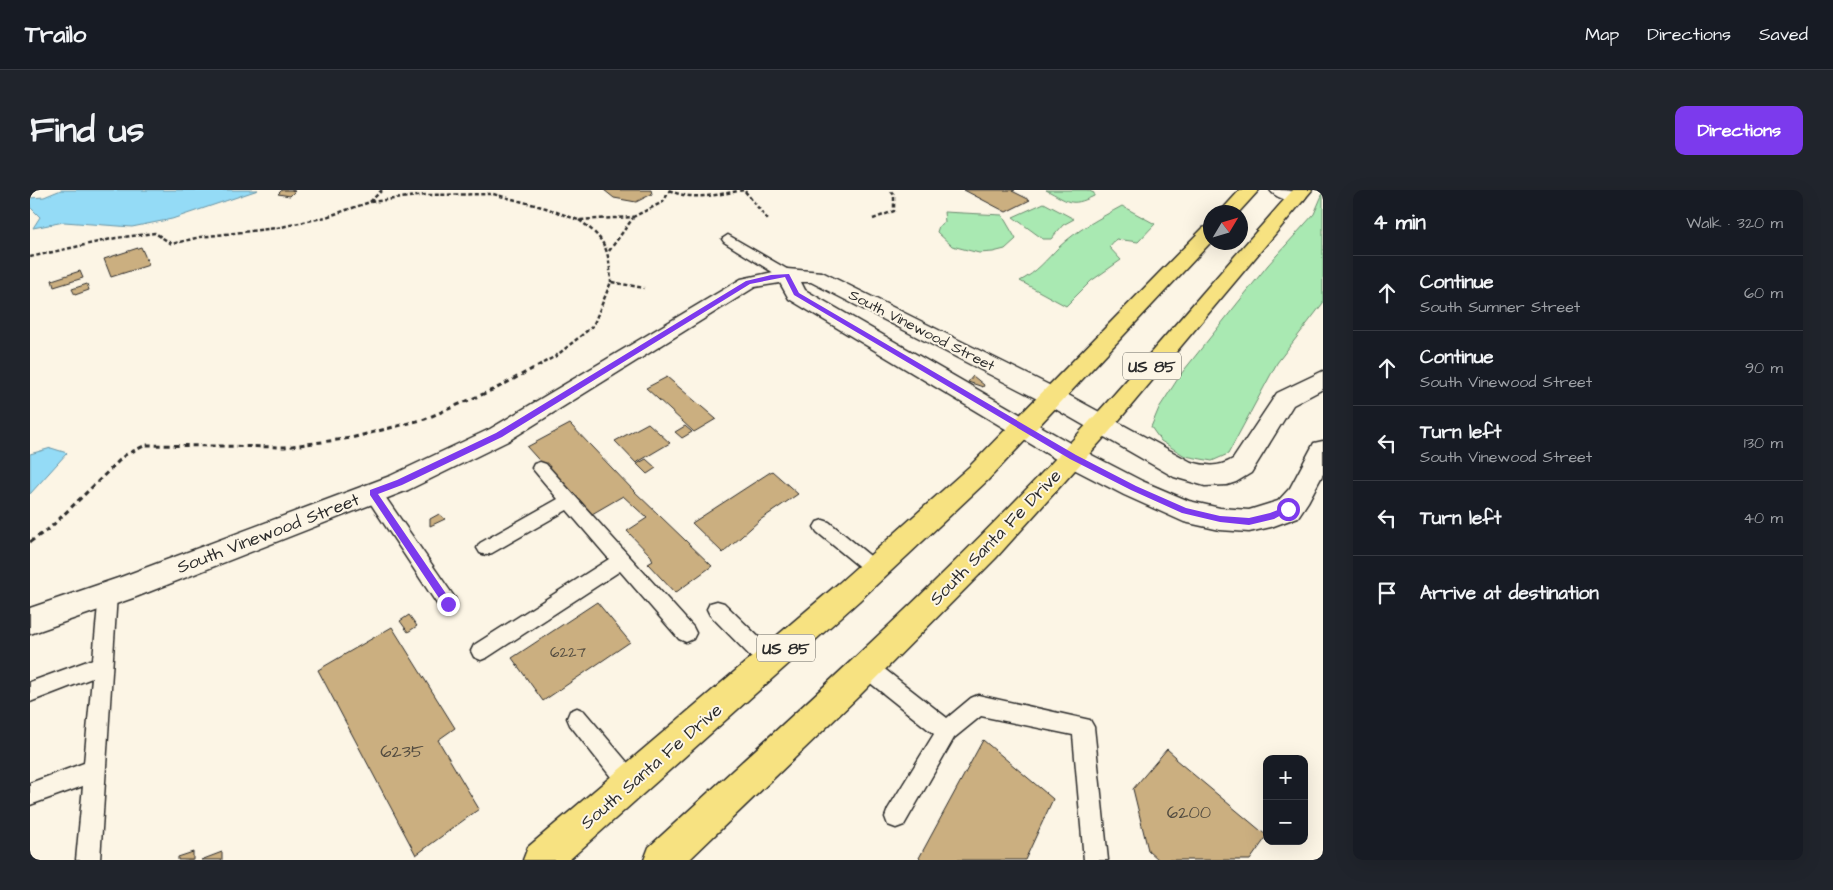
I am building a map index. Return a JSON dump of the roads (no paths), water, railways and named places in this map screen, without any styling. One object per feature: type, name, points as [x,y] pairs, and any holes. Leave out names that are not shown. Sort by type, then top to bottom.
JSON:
[{"type":"highway","points":[[1236,205],[1250,190]]},
{"type":"highway","name":"South Santa Fe Drive","points":[[677,855],[1029,505],[1102,424],[1293,192]]},
{"type":"highway","name":"South Santa Fe Drive","points":[[542,860],[770,662],[979,473],[1054,397],[1203,239]]},
{"type":"street","name":"South Vinewood Street","points":[[30,620],[108,594],[400,482],[499,435],[748,283],[771,277],[787,275],[815,276],[1054,397],[1183,470],[1205,476],[1227,475],[1242,466],[1285,399],[1323,379]]},
{"type":"street","name":"South Vinewood Street","points":[[787,275],[796,294],[1073,457],[1133,488],[1184,511],[1220,519],[1249,521],[1271,516],[1288,509],[1299,495],[1323,450]]},
{"type":"lane","points":[[728,239],[787,275]]},
{"type":"lane","points":[[540,468],[686,632]]},
{"type":"lane","points":[[373,493],[448,604]]},
{"type":"lane","points":[[486,548],[569,501]]},
{"type":"lane","points":[[823,527],[874,569]]},
{"type":"lane","points":[[481,651],[622,560]]},
{"type":"lane","points":[[88,860],[108,594]]},
{"type":"lane","points":[[717,609],[770,662]]},
{"type":"lane","points":[[30,692],[102,665]]},
{"type":"lane","points":[[866,667],[946,731]]},
{"type":"lane","points":[[896,817],[946,731],[978,705],[1083,727],[1096,860]]},
{"type":"lane","points":[[577,718],[630,783]]},
{"type":"lane","points":[[30,794],[95,770]]},
{"type":"water","points":[[61,190],[258,190],[172,219],[132,227],[64,222],[33,228],[40,217],[30,207],[30,198],[44,197]]},
{"type":"water","points":[[51,448],[67,453],[30,494],[30,454]]}]
